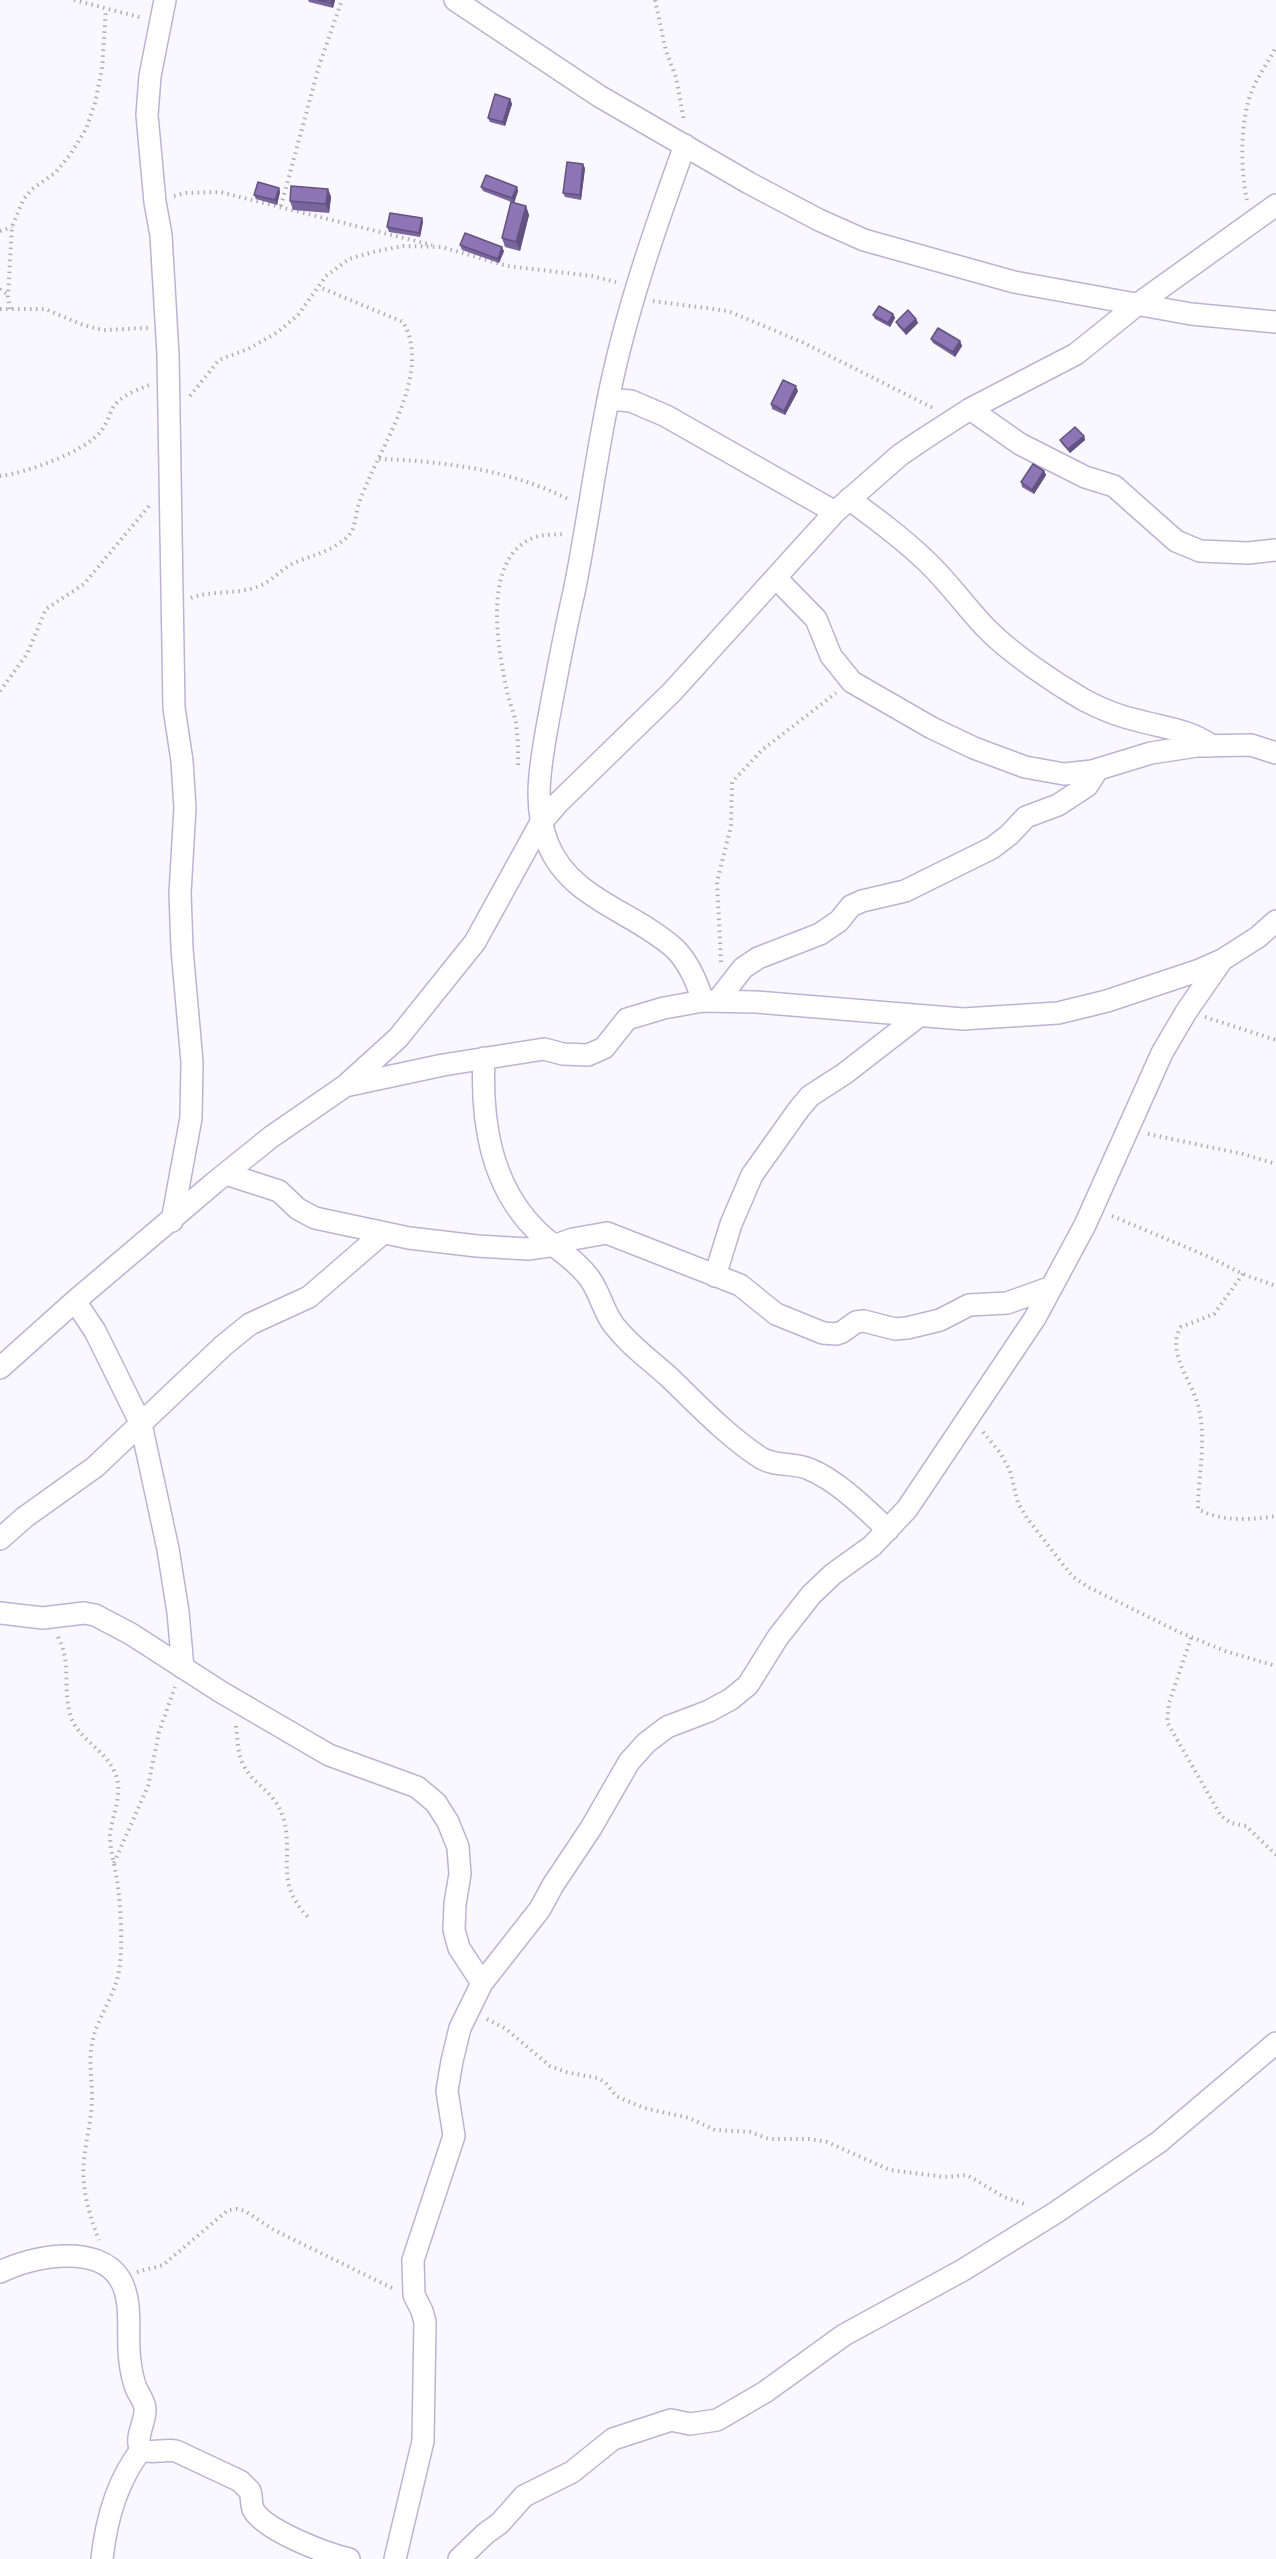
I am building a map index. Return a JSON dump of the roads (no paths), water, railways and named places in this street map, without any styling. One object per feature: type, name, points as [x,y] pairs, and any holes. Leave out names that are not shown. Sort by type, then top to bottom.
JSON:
[{"type":"street","points":[[165,0],[150,76],[147,115],[155,202],[161,235],[167,326],[174,603],[172,653],[174,708],[182,761],[184,808],[180,893],[181,938],[189,1012],[192,1073],[191,1118],[172,1221]]},
{"type":"street","points":[[455,0],[599,96],[809,215],[864,240],[1014,282],[1191,314],[1276,322]]},
{"type":"street","points":[[685,146],[660,212],[608,399],[590,510],[557,666],[541,763],[540,824],[557,862],[578,885],[650,930],[675,949],[715,998]]},
{"type":"street","points":[[0,1368],[75,1301],[226,1174],[271,1137],[345,1086],[398,1038],[468,951],[540,824],[581,779],[672,692],[842,506],[900,455],[962,414],[1076,354],[1138,304],[1276,205]]},
{"type":"street","points":[[608,399],[631,401],[666,416],[894,533],[925,559],[985,627],[1035,667],[1084,700],[1137,721],[1198,736],[1212,746]]},
{"type":"street","points":[[962,414],[1084,477],[1114,486],[1176,542],[1200,551],[1248,553],[1276,550]]},
{"type":"street","points":[[776,578],[816,619],[831,656],[852,682],[932,728],[974,748],[1025,767],[1064,774],[1098,769],[1151,753],[1212,746],[1251,745],[1276,753]]},
{"type":"street","points":[[715,998],[743,968],[758,958],[820,934],[839,921],[851,906],[862,901],[905,891],[992,848],[1009,835],[1026,817],[1058,805],[1087,786],[1098,769]]},
{"type":"street","points":[[345,1086],[484,1058],[544,1049],[563,1054],[588,1054],[604,1048],[627,1020],[664,1008],[715,998],[963,1019],[1058,1013],[1155,987],[1222,960],[1258,937],[1276,921]]},
{"type":"street","points":[[395,2559],[423,2441],[425,2322],[414,2295],[413,2260],[454,2136],[447,2091],[457,2039],[468,2009],[482,1983],[540,1909],[629,1762],[646,1743],[667,1727],[709,1711],[731,1699],[748,1685],[778,1637],[811,1594],[833,1574],[872,1546],[907,1509],[1015,1351],[1052,1287],[1092,1208],[1162,1053],[1186,1012],[1222,960]]},
{"type":"street","points":[[715,1276],[731,1224],[752,1175],[799,1108],[810,1096],[844,1074],[919,1016]]},
{"type":"street","points":[[484,1058],[482,1092],[486,1134],[496,1165],[520,1212],[538,1232],[556,1245],[591,1280],[611,1321],[628,1342],[737,1441],[763,1459],[776,1464],[809,1468],[864,1507],[888,1530]]},
{"type":"street","points":[[226,1174],[279,1191],[298,1209],[315,1218],[383,1233],[477,1246],[528,1249],[607,1233],[750,1292],[776,1314],[823,1332],[836,1334],[856,1322],[864,1321],[895,1329],[907,1328],[950,1317],[969,1305],[1007,1303],[1052,1287]]},
{"type":"street","points":[[0,1539],[25,1517],[95,1467],[233,1338],[258,1320],[309,1297],[383,1233]]},
{"type":"street","points":[[75,1301],[95,1330],[141,1424],[168,1549],[178,1612],[183,1668]]},
{"type":"street","points":[[0,1613],[43,1618],[84,1613],[95,1615],[122,1629],[221,1692],[329,1755],[417,1787],[436,1803],[448,1822],[458,1847],[460,1874],[454,1930],[459,1948],[482,1983]]},
{"type":"street","points":[[459,2559],[485,2534],[501,2523],[524,2496],[572,2472],[613,2439],[671,2420],[690,2424],[717,2420],[765,2392],[844,2335],[963,2270],[1055,2213],[1159,2142],[1276,2043]]},
{"type":"street","points":[[0,2271],[41,2258],[59,2256],[98,2261],[120,2279],[125,2295],[132,2375],[146,2411],[139,2438],[141,2450],[131,2462],[118,2491],[106,2526],[102,2559]]},
{"type":"street","points":[[141,2450],[147,2452],[166,2449],[176,2451],[240,2481],[250,2491],[254,2511],[266,2522],[315,2549],[349,2559]]}]
